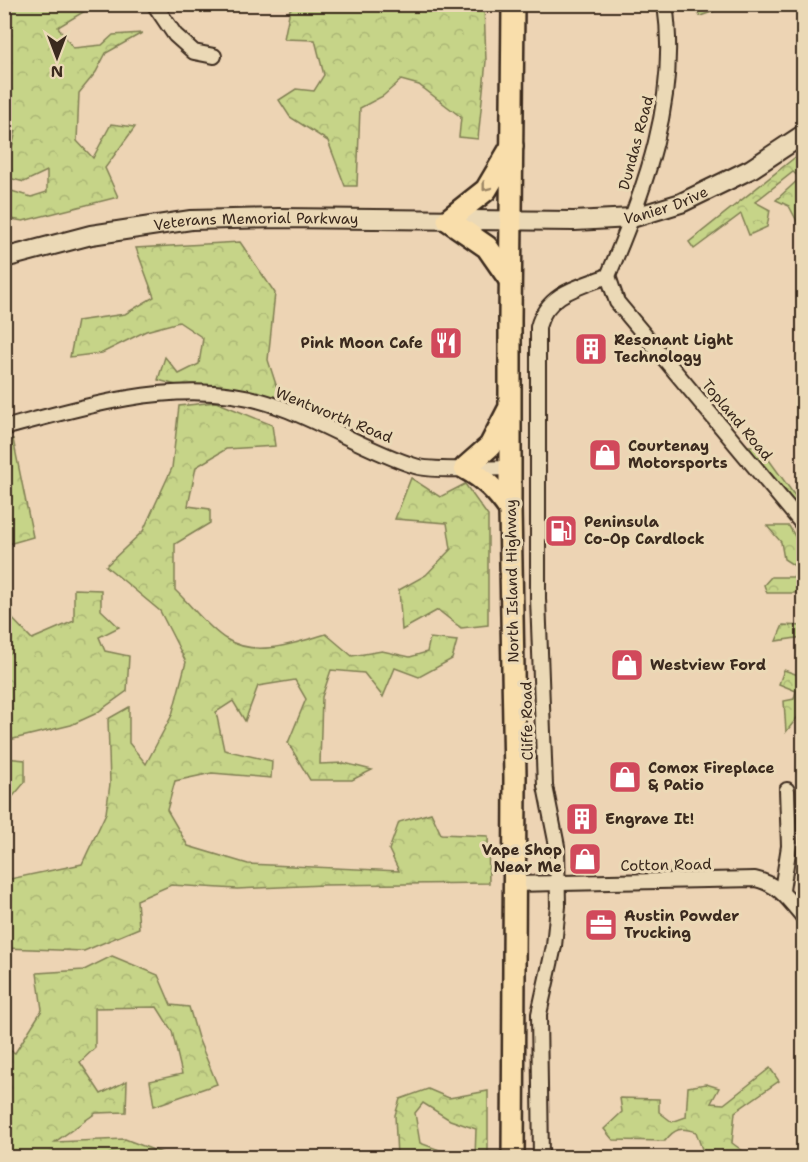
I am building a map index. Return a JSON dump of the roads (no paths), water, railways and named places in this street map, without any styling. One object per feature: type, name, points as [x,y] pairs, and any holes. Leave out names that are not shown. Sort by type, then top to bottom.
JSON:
[{"type":"main road","name":"North Island Highway","points":[[513,4],[510,280],[510,510],[515,777],[513,1158]]},
{"type":"main road","name":"Vanier Drive","points":[[511,221],[632,218],[681,203],[751,169],[804,134]]},
{"type":"main road","points":[[510,280],[487,247],[448,220],[486,190],[512,145]]},
{"type":"main road","name":"Veterans Memorial Parkway","points":[[4,258],[91,235],[191,220],[279,218],[511,221]]},
{"type":"main road","points":[[510,407],[490,446],[465,468],[483,477],[496,489],[510,510]]},
{"type":"street","points":[[154,4],[175,35],[194,52],[214,56]]},
{"type":"street","name":"Dundas Road","points":[[632,218],[666,101],[670,44],[665,4]]},
{"type":"street","points":[[608,276],[632,218]]},
{"type":"street","name":"Topland Road","points":[[608,276],[617,302],[804,526]]},
{"type":"street","name":"Cliffe Road","points":[[541,1158],[539,1014],[554,946],[557,846],[545,786],[538,598],[538,333],[548,305],[570,290],[608,276]]},
{"type":"street","name":"Wentworth Road","points":[[4,428],[96,403],[177,393],[234,395],[285,410],[417,467],[511,468]]},
{"type":"street","points":[[787,790],[789,846],[782,890],[804,918]]},
{"type":"street","name":"Cotton Road","points":[[513,884],[755,879],[768,882],[782,890]]},
{"type":"place","name":"Pink Moon Cafe","points":[[446,343]]},
{"type":"place","name":"Resonant Light Technology","points":[[591,349]]},
{"type":"place","name":"Courtenay Motorsports","points":[[605,455]]},
{"type":"place","name":"Peninsula Co-Op Cardlock","points":[[561,531]]},
{"type":"place","name":"Westview Ford","points":[[627,665]]},
{"type":"place","name":"Comox Fireplace & Patio","points":[[625,777]]},
{"type":"place","name":"Engrave It!","points":[[582,819]]},
{"type":"place","name":"Vape Shop Near Me","points":[[585,859]]},
{"type":"place","name":"Austin Powder Trucking","points":[[601,925]]}]
